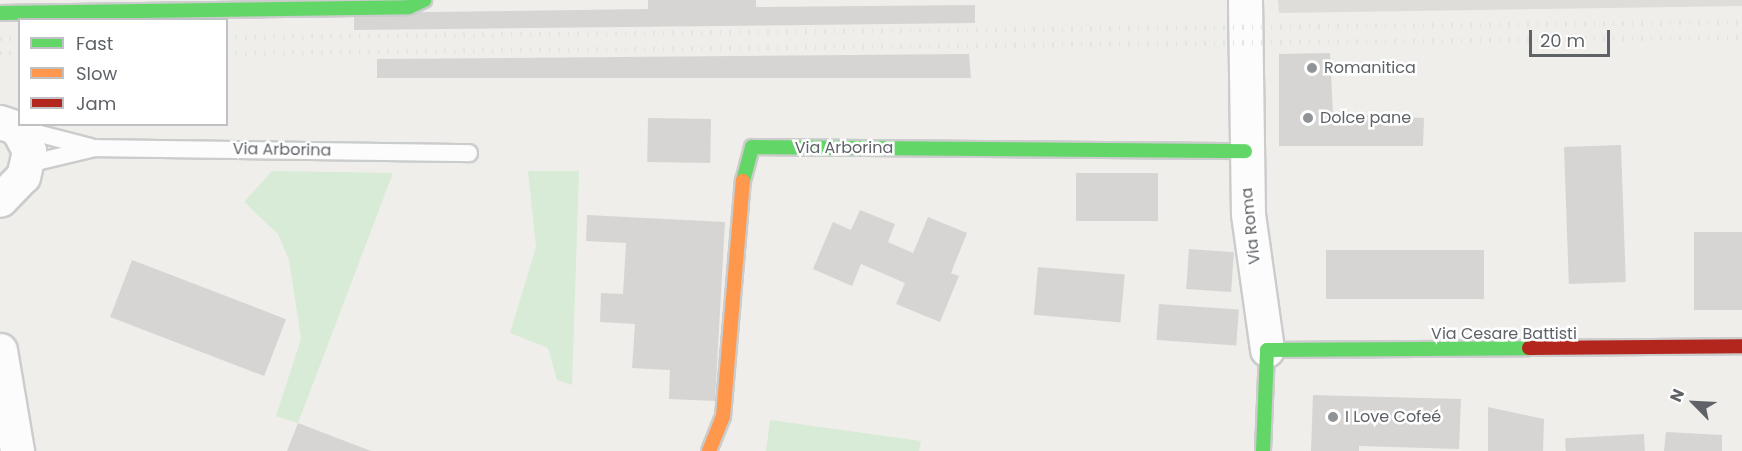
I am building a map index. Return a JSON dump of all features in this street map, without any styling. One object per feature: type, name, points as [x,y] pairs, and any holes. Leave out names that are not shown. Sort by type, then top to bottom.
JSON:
[{"type":"street","points":[[0,13],[236,4],[409,7],[424,0]]},
{"type":"street","name":"Via Roma","points":[[1245,0],[1245,152],[1248,214],[1267,350],[1263,451]]},
{"type":"street","points":[[0,200],[17,187],[28,164],[29,151],[8,125]]},
{"type":"street","name":"Via Arborina","points":[[709,451],[725,407],[745,158],[753,147],[1245,152]]},
{"type":"street","name":"Via Cesare Battisti","points":[[1267,350],[1742,346]]},
{"type":"street","points":[[0,350],[17,451]]},
{"type":"lane","name":"Via Arborina","points":[[8,125],[95,148],[469,153]]},
{"type":"lane","name":"Via Arborina","points":[[28,164],[95,148]]},
{"type":"shaded area","points":[[1278,0],[1742,0],[1742,6],[1279,13]]},
{"type":"green space","points":[[272,171],[393,173],[298,423],[276,416],[301,339],[289,260],[278,234],[244,202]]},
{"type":"green space","points":[[528,171],[579,171],[572,385],[557,380],[548,348],[510,333],[536,247]]},
{"type":"green space","points":[[770,420],[921,441],[919,451],[766,451]]},
{"type":"building","points":[[648,0],[756,0],[756,7],[975,5],[975,23],[354,30],[354,13],[648,9]]},
{"type":"building","points":[[1330,53],[1333,114],[1424,118],[1423,146],[1279,146],[1279,54]]},
{"type":"building","points":[[969,54],[971,78],[377,78],[377,59]]},
{"type":"building","points":[[648,118],[711,119],[710,163],[647,162]]},
{"type":"building","points":[[1621,145],[1626,282],[1569,284],[1564,147]]},
{"type":"building","points":[[1076,173],[1158,173],[1158,221],[1076,221]]},
{"type":"building","points":[[860,210],[895,224],[888,242],[913,253],[928,217],[967,233],[951,273],[959,276],[940,322],[896,304],[905,283],[861,264],[852,286],[813,269],[833,222],[851,230]]},
{"type":"building","points":[[587,215],[725,222],[715,401],[669,399],[670,370],[632,368],[635,324],[600,322],[601,293],[623,294],[626,243],[586,241]]},
{"type":"building","points":[[1694,232],[1742,232],[1742,310],[1694,310]]},
{"type":"building","points":[[1189,249],[1234,252],[1231,292],[1186,289]]},
{"type":"building","points":[[1326,250],[1484,250],[1484,299],[1326,299]]},
{"type":"building","points":[[132,260],[286,319],[264,376],[110,317]]},
{"type":"building","points":[[1038,267],[1125,275],[1120,322],[1034,315]]},
{"type":"building","points":[[1159,304],[1239,310],[1236,345],[1156,340]]},
{"type":"building","points":[[1313,395],[1461,399],[1459,449],[1359,446],[1359,451],[1311,451]]},
{"type":"building","points":[[1488,407],[1544,419],[1543,451],[1488,451]]},
{"type":"building","points":[[298,423],[371,451],[287,451]]},
{"type":"building","points":[[1666,432],[1722,435],[1722,451],[1664,451]]},
{"type":"building","points":[[1644,434],[1645,451],[1566,451],[1565,438]]},
{"type":"railway","points":[[228,37],[1742,22]]},
{"type":"railway","points":[[228,53],[1742,37]]},
{"type":"railway","points":[[0,39],[18,39]]},
{"type":"railway","points":[[0,53],[18,53]]},
{"type":"traffic: fast","points":[[0,13],[409,7],[424,0]]},
{"type":"traffic: fast","points":[[743,181],[752,147],[1245,151]]},
{"type":"traffic: fast","points":[[1263,451],[1267,350],[1529,348]]},
{"type":"traffic: slow","points":[[709,451],[723,417],[743,181]]},
{"type":"traffic: jam","points":[[1529,348],[1742,346]]},
{"type":"place","name":"Romanitica","points":[[1312,68]]},
{"type":"place","name":"Dolce pane","points":[[1308,118]]},
{"type":"place","name":"I Love Cofeé","points":[[1333,417]]}]
